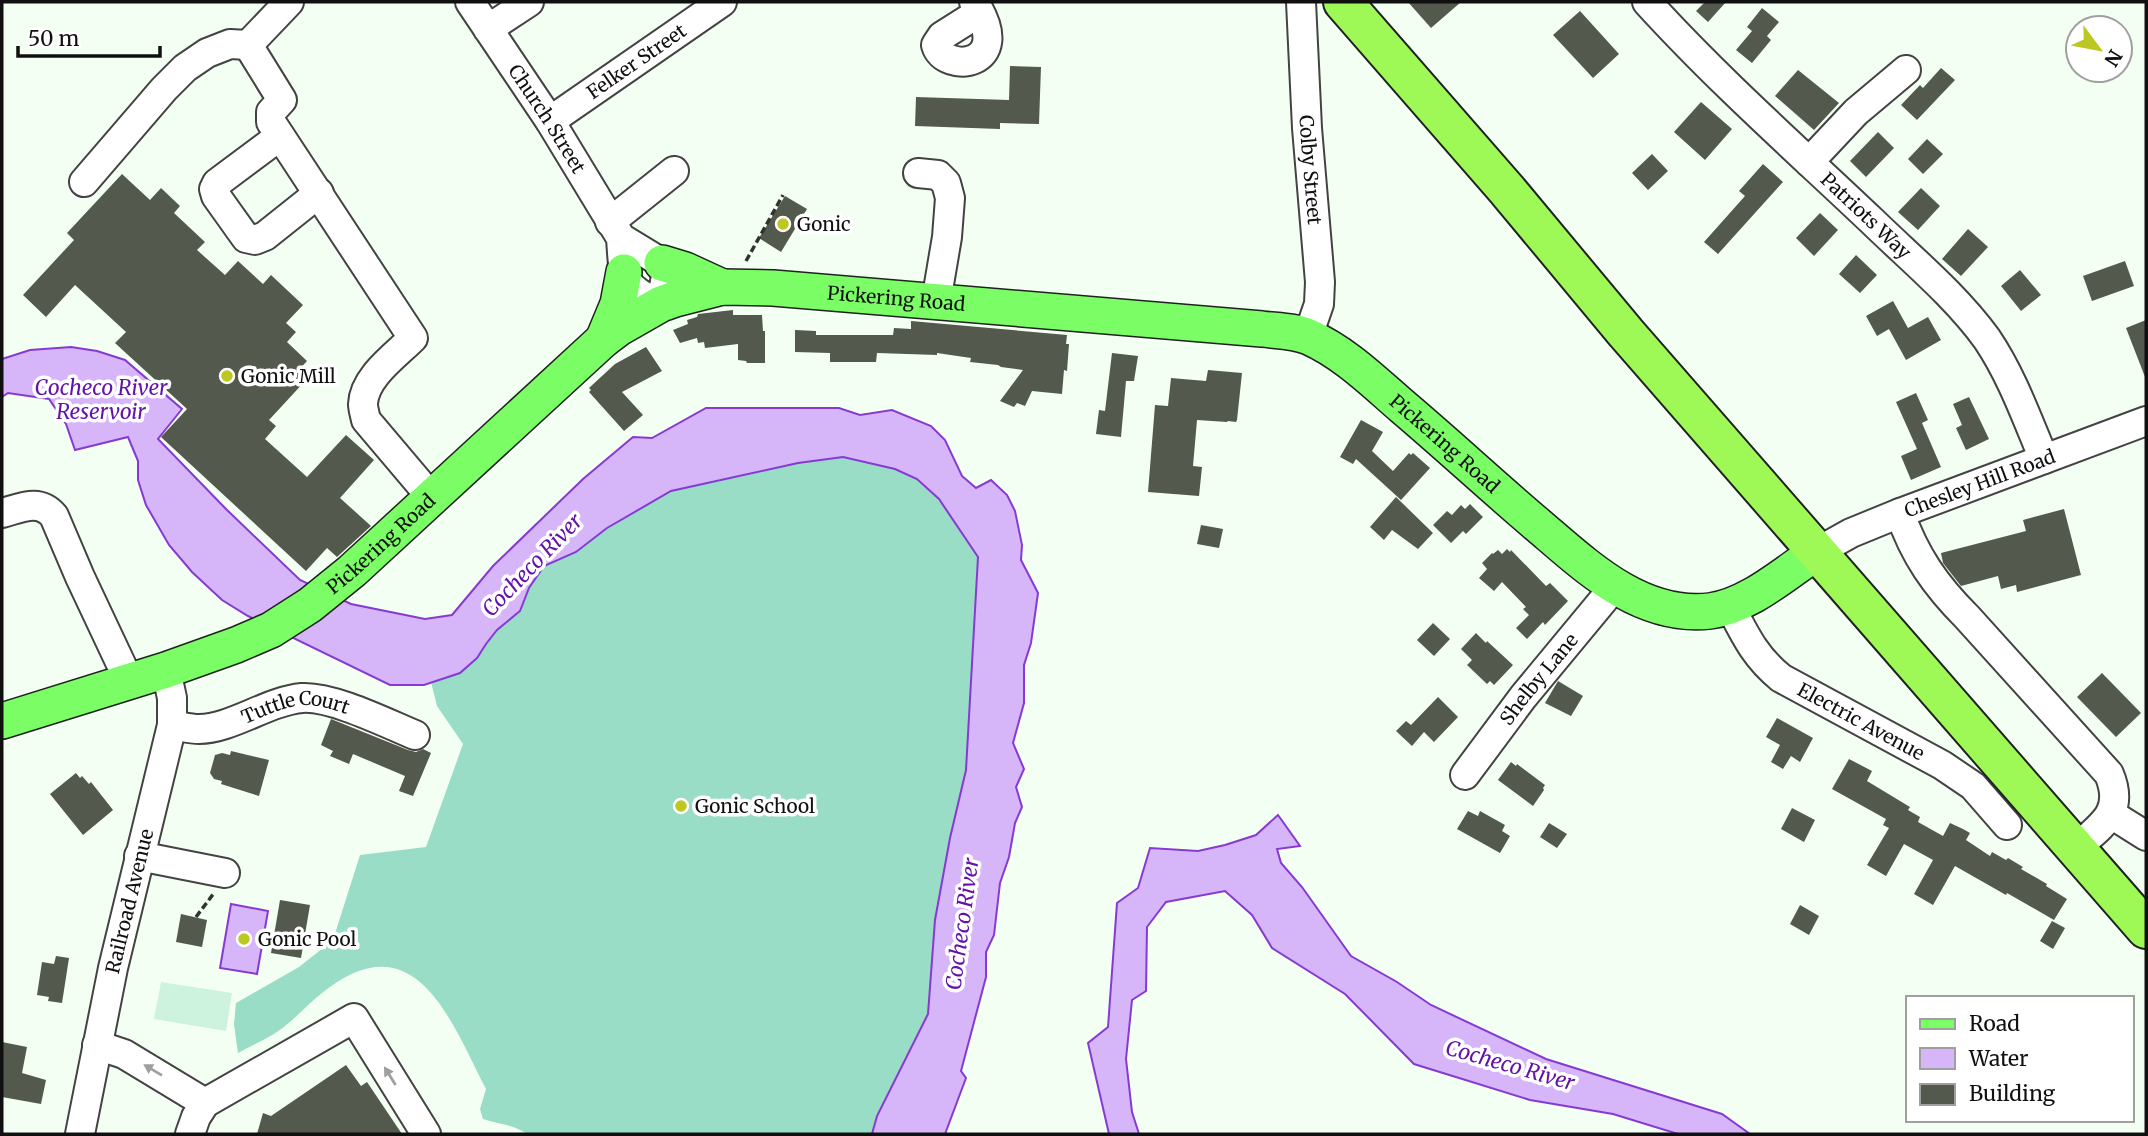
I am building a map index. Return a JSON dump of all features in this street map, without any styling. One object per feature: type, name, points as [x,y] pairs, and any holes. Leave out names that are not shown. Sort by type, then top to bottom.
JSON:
[{"type":"highway","points":[[1343,2],[1816,552],[2076,848],[2142,915]]},
{"type":"main road","points":[[603,340],[618,304],[618,244]]},
{"type":"main road","points":[[662,263],[685,270],[733,276]]},
{"type":"main road","name":"Pickering Road","points":[[2,721],[166,670],[255,637],[289,619],[333,587],[603,340],[662,304],[733,276],[773,288],[1262,329],[1308,336],[1351,363],[1560,545],[1615,586],[1647,603],[1666,608],[1712,611],[1730,606],[1755,594],[1816,552]]},
{"type":"street","points":[[84,182],[164,89],[186,68],[207,53],[230,44],[248,45],[289,2]]},
{"type":"street","name":"Church Street","points":[[470,2],[550,121],[618,244],[631,286],[637,294],[662,304]]},
{"type":"street","points":[[488,29],[529,2]]},
{"type":"street","name":"Colby Street","points":[[1301,2],[1307,128],[1320,282],[1319,304],[1308,336]]},
{"type":"street","name":"Patriots Way","points":[[1647,2],[1709,67],[1973,321],[1999,358],[2044,459]]},
{"type":"street","name":"Felker Street","points":[[550,121],[711,5]]},
{"type":"street","points":[[248,45],[282,100],[271,112],[271,122],[413,338],[370,382],[363,405],[366,420],[432,498]]},
{"type":"street","points":[[1809,162],[1856,112],[1906,70]]},
{"type":"street","points":[[280,136],[217,183],[214,188],[216,197],[246,238],[255,240],[264,236],[319,193]]},
{"type":"street","points":[[618,244],[674,171]]},
{"type":"street","points":[[918,173],[939,175],[946,183],[950,198],[947,237],[936,302]]},
{"type":"street","name":"Church Street","points":[[618,244],[662,263]]},
{"type":"street","points":[[662,263],[666,276],[662,304]]},
{"type":"street","name":"Chesley Hill Road","points":[[1816,552],[1851,533],[1900,513],[2146,421]]},
{"type":"street","points":[[2,513],[38,505],[47,508],[54,516],[130,681]]},
{"type":"street","points":[[1900,513],[1929,575],[1943,594],[2109,774],[2115,789],[2111,814],[2076,848]]},
{"type":"street","name":"Shelby Lane","points":[[1465,775],[1523,697],[1615,586]]},
{"type":"street","name":"Electric Avenue","points":[[1730,606],[1748,642],[1765,664],[1781,678],[1942,765],[1973,786],[2007,825]]},
{"type":"street","name":"Railroad Avenue","points":[[80,1134],[113,968],[172,725],[172,698],[166,670]]},
{"type":"street","name":"Tuttle Court","points":[[172,725],[200,729],[216,726],[303,698],[339,705],[415,734]]},
{"type":"street","points":[[2111,814],[2146,836]]},
{"type":"street","points":[[139,856],[222,879]]},
{"type":"street","points":[[190,1134],[205,1103],[354,1018],[426,1134]]},
{"type":"street","points":[[97,1045],[133,1059],[205,1103]]},
{"type":"path","points":[[733,276],[783,195]]},
{"type":"path","points":[[196,917],[222,879]]},
{"type":"green space","name":"Gonic School","points":[[843,457],[895,469],[917,479],[939,499],[978,557],[966,770],[935,920],[928,1014],[877,1116],[872,1134],[527,1134],[483,1119],[480,1109],[486,1089],[445,1012],[429,990],[409,975],[387,967],[361,970],[330,987],[280,1030],[238,1053],[234,1024],[236,1003],[299,967],[333,940],[360,855],[426,847],[463,744],[437,706],[431,682],[460,673],[477,658],[497,631],[520,611],[529,588],[544,566],[576,552],[607,528],[671,491],[798,463]]},
{"type":"green space","points":[[161,982],[232,993],[226,1031],[154,1019]]},
{"type":"water","points":[[71,347],[97,351],[125,360],[182,409],[158,439],[300,580],[351,604],[425,619],[452,615],[493,566],[583,479],[633,437],[652,438],[706,408],[839,408],[860,415],[892,410],[931,426],[945,440],[962,476],[976,488],[991,480],[1007,495],[1015,511],[1022,545],[1021,560],[1038,593],[1031,643],[1024,665],[1024,703],[1013,743],[1024,769],[1016,787],[1022,807],[1015,823],[1009,857],[1000,883],[994,935],[986,952],[986,977],[961,1071],[966,1078],[945,1134],[872,1134],[877,1116],[928,1014],[935,920],[966,770],[978,557],[939,499],[917,479],[895,469],[843,457],[798,463],[671,491],[607,528],[576,552],[544,566],[529,588],[520,611],[497,630],[477,658],[460,673],[424,685],[390,685],[248,616],[222,600],[192,572],[169,545],[146,505],[138,480],[138,461],[128,437],[75,450],[66,424],[49,399],[8,393],[2,397],[2,359],[30,350]]},
{"type":"water","name":"Cocheco River","points":[[1278,815],[1300,846],[1277,849],[1281,863],[1302,887],[1351,956],[1431,1005],[1546,1059],[1722,1114],[1750,1134],[1678,1134],[1613,1114],[1530,1100],[1414,1064],[1345,994],[1272,948],[1252,915],[1225,891],[1166,902],[1147,927],[1146,991],[1132,1000],[1126,1059],[1132,1112],[1139,1134],[1109,1134],[1088,1043],[1108,1027],[1117,903],[1138,888],[1150,848],[1198,851],[1225,845],[1256,835]]},
{"type":"water","name":"Gonic Pool","points":[[231,904],[268,911],[257,974],[220,968]]},
{"type":"building","points":[[1408,2],[1461,2],[1431,28]]},
{"type":"building","points":[[1705,2],[1726,2],[1708,22],[1696,11]]},
{"type":"building","points":[[1762,8],[1779,22],[1767,36],[1771,40],[1752,63],[1736,50],[1752,31],[1747,27]]},
{"type":"building","points":[[1580,11],[1619,54],[1593,78],[1553,35]]},
{"type":"building","points":[[1010,66],[1041,67],[1039,124],[1000,123],[1000,129],[915,126],[916,97],[1009,100]]},
{"type":"building","points":[[1941,68],[1955,80],[1917,120],[1901,105],[1920,85],[1923,88]]},
{"type":"building","points":[[1798,70],[1839,103],[1814,130],[1775,96]]},
{"type":"building","points":[[1701,102],[1732,129],[1705,160],[1674,132]]},
{"type":"building","points":[[1878,132],[1894,148],[1866,177],[1850,161]]},
{"type":"building","points":[[1927,139],[1943,154],[1923,174],[1908,159]]},
{"type":"building","points":[[1652,154],[1668,171],[1648,190],[1632,173]]},
{"type":"building","points":[[1763,164],[1783,182],[1718,254],[1704,242],[1745,196],[1739,191]]},
{"type":"building","name":"Gonic Mill","points":[[122,174],[150,200],[161,188],[180,206],[174,213],[205,242],[197,250],[225,275],[238,261],[263,284],[271,275],[303,305],[286,323],[296,332],[287,342],[307,361],[297,372],[306,380],[269,420],[276,426],[265,439],[307,477],[346,435],[374,460],[340,498],[371,526],[337,557],[327,548],[306,571],[161,437],[187,409],[115,343],[126,332],[75,285],[46,317],[23,295],[74,240],[67,233]]},
{"type":"building","points":[[1921,188],[1940,206],[1918,230],[1898,212]]},
{"type":"building","name":"Gonic","points":[[785,196],[807,209],[781,252],[759,238]]},
{"type":"building","points":[[1820,213],[1838,230],[1814,256],[1796,238]]},
{"type":"building","points":[[1968,229],[1988,247],[1961,276],[1942,259]]},
{"type":"building","points":[[1856,255],[1877,275],[1860,293],[1839,274]]},
{"type":"building","points":[[2125,261],[2134,286],[2092,301],[2083,276]]},
{"type":"building","points":[[2020,270],[2041,295],[2021,311],[2001,286]]},
{"type":"building","points":[[1893,301],[1908,328],[1928,317],[1941,340],[1906,360],[1889,329],[1877,336],[1866,316]]},
{"type":"building","points":[[733,310],[733,315],[762,315],[765,363],[738,360],[738,344],[705,348],[704,342],[698,343],[697,338],[680,343],[673,330],[688,324],[687,320],[697,317],[698,314]]},
{"type":"building","points":[[2146,320],[2146,377],[2145,377],[2126,328]]},
{"type":"building","points":[[911,321],[1067,335],[1067,371],[1064,370],[1062,394],[1032,391],[1025,406],[1017,403],[1014,407],[1000,401],[1023,370],[970,362],[971,358],[937,353],[877,353],[876,362],[830,362],[830,353],[795,352],[795,330],[816,331],[816,335],[893,335],[894,328],[911,329]]},
{"type":"building","points":[[646,347],[662,371],[622,392],[643,415],[624,431],[589,392],[589,388],[615,364]]},
{"type":"building","points":[[1112,353],[1138,356],[1134,381],[1126,381],[1121,437],[1096,434],[1099,410],[1105,411]]},
{"type":"building","points":[[1208,370],[1242,373],[1237,420],[1197,420],[1193,466],[1202,467],[1199,496],[1148,492],[1155,405],[1168,406],[1171,378],[1206,381]]},
{"type":"building","points":[[1916,393],[1928,420],[1922,423],[1941,467],[1911,480],[1901,456],[1917,449],[1896,402]]},
{"type":"building","points":[[1969,397],[1989,439],[1966,450],[1956,428],[1962,425],[1953,404]]},
{"type":"building","points":[[1361,420],[1383,432],[1372,451],[1393,471],[1409,453],[1413,453],[1430,468],[1401,500],[1356,459],[1353,464],[1340,457]]},
{"type":"building","points":[[1396,497],[1433,533],[1418,549],[1392,530],[1384,540],[1370,527]]},
{"type":"building","points":[[1470,504],[1483,517],[1466,534],[1463,531],[1451,543],[1433,525],[1447,511],[1452,515],[1461,505],[1465,509]]},
{"type":"building","points":[[2064,509],[2081,575],[2017,592],[2016,585],[2001,589],[1998,576],[1961,586],[1943,563],[1941,553],[2026,531],[2023,520]]},
{"type":"building","points":[[1201,525],[1223,529],[1219,548],[1197,544]]},
{"type":"building","points":[[1507,549],[1546,586],[1550,583],[1568,601],[1527,639],[1516,628],[1529,615],[1523,609],[1526,607],[1502,582],[1494,591],[1479,578],[1487,569],[1482,563],[1492,553],[1498,550],[1502,554]]},
{"type":"building","points":[[1433,623],[1450,639],[1434,656],[1417,640]]},
{"type":"building","points":[[1476,633],[1513,665],[1494,685],[1490,681],[1487,684],[1467,665],[1472,660],[1461,649]]},
{"type":"building","points":[[2102,673],[2141,713],[2116,737],[2077,697]]},
{"type":"building","points":[[1558,681],[1583,696],[1571,716],[1545,703]]},
{"type":"building","points":[[1438,697],[1458,717],[1434,742],[1424,732],[1412,746],[1396,731],[1406,721],[1411,725]]},
{"type":"building","points":[[1777,718],[1813,738],[1800,762],[1791,756],[1783,769],[1771,762],[1780,745],[1766,737]]},
{"type":"building","points":[[331,719],[408,750],[416,752],[423,749],[431,753],[413,796],[399,791],[405,776],[353,754],[349,764],[330,756],[333,751],[321,745]]},
{"type":"building","points":[[231,751],[269,760],[259,796],[221,784],[222,781],[214,779],[210,773],[215,755],[230,755]]},
{"type":"building","points":[[1849,759],[1872,771],[1867,781],[1910,807],[1908,810],[1920,817],[1918,822],[1943,836],[1950,823],[1963,829],[1970,833],[1966,840],[1990,856],[1992,852],[2006,860],[2008,858],[2067,899],[2054,920],[1955,866],[1933,905],[1914,894],[1933,860],[1904,844],[1886,876],[1867,865],[1889,828],[1883,825],[1886,819],[1832,789]]},
{"type":"building","points":[[1511,762],[1545,785],[1533,806],[1498,780]]},
{"type":"building","points":[[76,773],[89,784],[91,782],[113,810],[83,835],[50,794]]},
{"type":"building","points":[[1792,808],[1815,820],[1804,842],[1781,829]]},
{"type":"building","points":[[1468,811],[1478,816],[1480,811],[1505,825],[1502,831],[1510,836],[1500,853],[1457,829]]},
{"type":"building","points":[[1549,823],[1567,834],[1557,848],[1540,837]]},
{"type":"building","points":[[280,900],[310,905],[301,958],[271,953]]},
{"type":"building","points":[[1800,905],[1819,916],[1809,935],[1790,924]]},
{"type":"building","points":[[181,914],[207,920],[202,947],[176,942]]},
{"type":"building","points":[[2052,921],[2065,928],[2053,949],[2040,941]]},
{"type":"building","points":[[56,956],[69,958],[62,1003],[48,1001],[49,997],[37,995],[42,962],[54,964]]},
{"type":"building","points":[[2,1042],[27,1047],[22,1073],[46,1080],[41,1104],[2,1097]]},
{"type":"building","points":[[346,1065],[361,1086],[367,1082],[402,1134],[257,1134],[263,1113],[271,1116]]},
{"type":"place","name":"Gonic","points":[[783,224]]},
{"type":"place","name":"Gonic Mill","points":[[227,376]]},
{"type":"place","name":"Gonic School","points":[[681,806]]},
{"type":"place","name":"Gonic Pool","points":[[244,939]]},
{"type":"water label","name":"Cocheco River Reservoir","points":[[101,399]]}]
